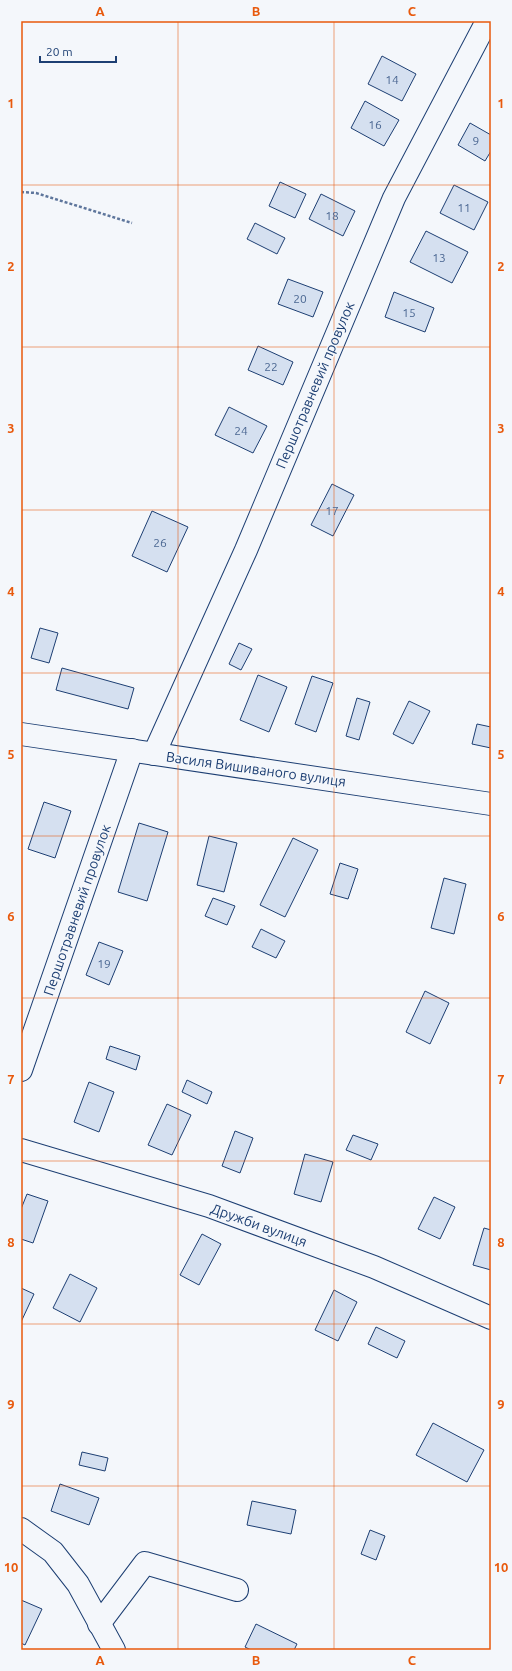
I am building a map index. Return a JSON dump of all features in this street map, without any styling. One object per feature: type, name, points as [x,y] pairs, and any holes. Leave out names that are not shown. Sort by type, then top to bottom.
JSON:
[{"type":"street","name":"Першотравневий провулок","points":[[154,754],[246,550],[394,198],[487,21]]},
{"type":"street","name":"Василя Вишиваного вулиця","points":[[21,734],[491,804]]},
{"type":"street","name":"Першотравневий провулок","points":[[21,1070],[132,750]]},
{"type":"street","name":"Дружби вулиця","points":[[21,1150],[209,1206],[374,1267],[491,1318]]},
{"type":"street","points":[[21,1529],[53,1552],[78,1584],[114,1650]]},
{"type":"street","points":[[99,1624],[145,1562],[237,1590]]},
{"type":"path","points":[[21,192],[36,193],[132,223]]},
{"type":"building","points":[[382,56],[416,74],[402,101],[368,84]]},
{"type":"building","points":[[365,101],[399,120],[384,146],[351,128]]},
{"type":"building","points":[[470,123],[491,135],[491,151],[485,161],[458,145]]},
{"type":"building","points":[[280,182],[306,194],[295,218],[269,206]]},
{"type":"building","points":[[454,185],[488,202],[474,230],[440,213]]},
{"type":"building","points":[[321,194],[355,211],[343,236],[309,219]]},
{"type":"building","points":[[255,223],[285,238],[277,254],[247,239]]},
{"type":"building","points":[[426,231],[468,252],[452,283],[410,262]]},
{"type":"building","points":[[288,279],[323,292],[313,317],[278,304]]},
{"type":"building","points":[[394,292],[434,308],[425,332],[385,317]]},
{"type":"building","points":[[258,346],[293,362],[283,385],[248,370]]},
{"type":"building","points":[[229,407],[267,426],[253,453],[215,435]]},
{"type":"building","points":[[332,484],[354,495],[333,536],[311,525]]},
{"type":"building","points":[[152,511],[188,527],[167,572],[132,556]]},
{"type":"building","points":[[40,628],[58,633],[49,663],[31,658]]},
{"type":"building","points":[[239,643],[252,649],[241,670],[229,664]]},
{"type":"building","points":[[62,668],[134,688],[128,709],[56,690]]},
{"type":"building","points":[[258,675],[287,687],[269,732],[240,720]]},
{"type":"building","points":[[312,676],[333,683],[316,732],[295,724]]},
{"type":"building","points":[[357,698],[370,702],[359,740],[346,736]]},
{"type":"building","points":[[409,701],[430,711],[413,744],[393,734]]},
{"type":"building","points":[[477,724],[491,727],[491,748],[472,744]]},
{"type":"building","points":[[44,802],[71,811],[55,858],[28,849]]},
{"type":"building","points":[[139,823],[168,832],[147,901],[118,892]]},
{"type":"building","points":[[209,836],[237,843],[224,892],[197,885]]},
{"type":"building","points":[[293,838],[318,850],[285,917],[260,905]]},
{"type":"building","points":[[340,863],[358,869],[348,899],[330,894]]},
{"type":"building","points":[[444,878],[466,884],[454,934],[431,928]]},
{"type":"building","points":[[213,898],[235,906],[227,925],[205,916]]},
{"type":"building","points":[[261,929],[285,941],[276,958],[252,947]]},
{"type":"building","points":[[99,942],[123,951],[109,985],[86,975]]},
{"type":"building","points":[[425,991],[449,1003],[430,1044],[406,1032]]},
{"type":"building","points":[[110,1046],[140,1056],[136,1070],[106,1059]]},
{"type":"building","points":[[187,1080],[212,1092],[207,1104],[182,1092]]},
{"type":"building","points":[[89,1082],[114,1092],[99,1132],[74,1122]]},
{"type":"building","points":[[167,1104],[191,1115],[172,1155],[148,1145]]},
{"type":"building","points":[[235,1131],[253,1138],[240,1173],[222,1166]]},
{"type":"building","points":[[353,1135],[378,1144],[371,1160],[346,1150]]},
{"type":"building","points":[[305,1154],[333,1162],[321,1202],[294,1194]]},
{"type":"building","points":[[27,1194],[48,1201],[33,1243],[21,1239],[21,1209]]},
{"type":"building","points":[[434,1197],[455,1207],[440,1239],[418,1229]]},
{"type":"building","points":[[484,1228],[491,1230],[491,1270],[473,1265]]},
{"type":"building","points":[[202,1234],[221,1244],[199,1285],[180,1275]]},
{"type":"building","points":[[70,1274],[97,1288],[80,1322],[53,1308]]},
{"type":"building","points":[[21,1288],[34,1294],[21,1322]]},
{"type":"building","points":[[334,1290],[357,1302],[338,1341],[315,1330]]},
{"type":"building","points":[[376,1327],[405,1341],[397,1358],[368,1344]]},
{"type":"building","points":[[433,1423],[484,1450],[467,1482],[416,1455]]},
{"type":"building","points":[[82,1452],[108,1458],[105,1471],[79,1465]]},
{"type":"building","points":[[60,1484],[99,1498],[89,1525],[51,1511]]},
{"type":"building","points":[[252,1501],[296,1510],[291,1534],[247,1525]]},
{"type":"building","points":[[370,1530],[385,1536],[376,1560],[361,1554]]},
{"type":"building","points":[[21,1600],[42,1609],[25,1645],[21,1643]]},
{"type":"building","points":[[256,1624],[297,1644],[294,1650],[251,1650],[245,1647]]}]
